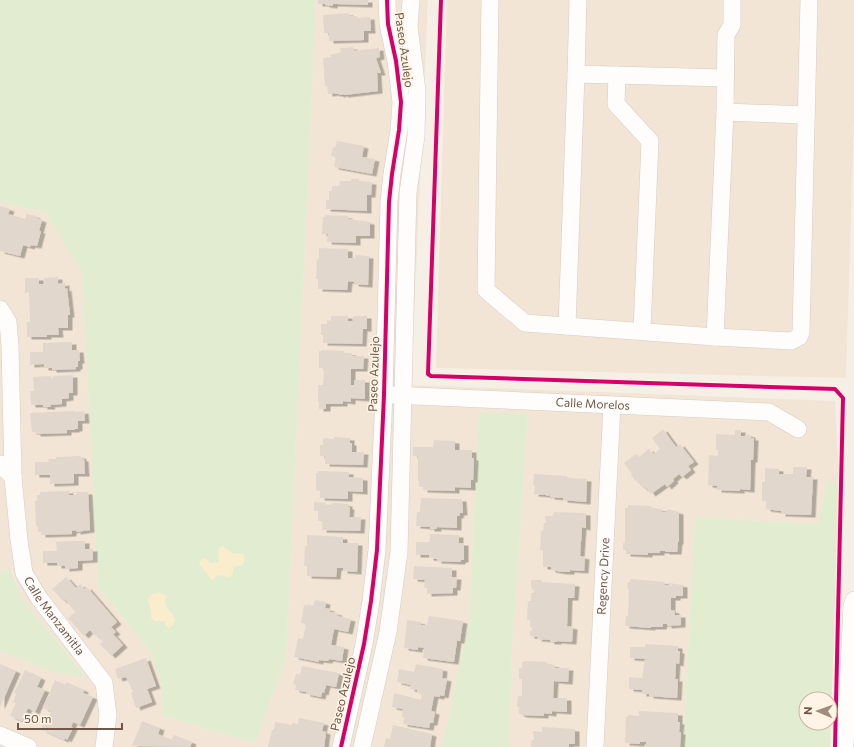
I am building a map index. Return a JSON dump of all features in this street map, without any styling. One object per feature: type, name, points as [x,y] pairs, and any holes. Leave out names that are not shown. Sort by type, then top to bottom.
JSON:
[{"type":"street","name":"Paseo Azulejo","points":[[341,747],[364,644],[377,550],[384,395],[389,202],[392,174],[400,130],[401,102],[396,61],[388,24],[388,0]]},
{"type":"street","name":"Paseo Azulejo","points":[[362,747],[388,632],[399,552],[408,193],[416,129],[417,91],[409,26],[411,0]]},
{"type":"street","points":[[490,0],[486,290],[525,323],[791,341],[798,337],[801,332],[809,0]]},
{"type":"street","points":[[567,326],[578,0]]},
{"type":"street","points":[[721,0],[720,25],[726,35]]},
{"type":"street","points":[[715,337],[725,112],[726,35],[732,25],[732,0]]},
{"type":"street","points":[[576,74],[725,78]]},
{"type":"street","points":[[617,75],[616,104],[650,141],[642,331]]},
{"type":"street","points":[[725,112],[806,115]]},
{"type":"street","name":"Calle Manzamitla","points":[[0,310],[8,322],[10,346],[13,477],[18,540],[24,573],[40,598],[104,683],[108,715],[104,747]]},
{"type":"street","name":"Calle Morelos","points":[[384,395],[768,412],[798,429]]},
{"type":"street","name":"Regency Drive","points":[[596,747],[612,405]]},
{"type":"street","points":[[0,464],[13,477]]},
{"type":"street","points":[[845,747],[852,606],[854,600]]},
{"type":"street","points":[[0,735],[28,747]]},
{"type":"shaded area","points":[[316,0],[428,0],[411,385],[835,401],[839,481],[827,481],[818,524],[695,517],[683,747],[509,747],[512,645],[528,415],[479,412],[469,622],[442,747],[0,747],[0,651],[55,672],[86,676],[22,599],[12,570],[0,572],[0,202],[45,212],[82,272],[98,587],[150,651],[162,684],[162,715],[255,743],[286,658]]},
{"type":"shaded area","points":[[447,0],[854,0],[854,118],[846,378],[436,368]]},
{"type":"green space","points":[[0,0],[316,0],[286,658],[255,743],[162,715],[162,684],[150,651],[98,587],[82,272],[45,212],[0,202]]},
{"type":"green space","points":[[479,412],[528,414],[512,645],[509,747],[442,747],[469,622]]},
{"type":"green space","points":[[827,481],[839,481],[832,691],[798,691],[798,731],[831,731],[830,747],[683,747],[695,517],[818,524]]},
{"type":"green space","points":[[11,570],[22,599],[86,677],[55,672],[0,651],[0,572]]},
{"type":"sand","points":[[223,546],[232,553],[244,554],[244,562],[242,565],[233,567],[233,573],[230,577],[217,575],[213,580],[210,579],[199,561],[204,558],[211,563],[219,562],[218,552],[220,547]]},
{"type":"sand","points":[[159,592],[167,596],[165,601],[166,605],[173,614],[175,620],[174,624],[170,628],[167,627],[164,621],[154,621],[151,618],[148,599],[152,594]]},
{"type":"building","points":[[318,0],[368,0],[368,5],[333,4],[333,6],[318,4]]},
{"type":"building","points":[[349,13],[349,16],[357,16],[357,18],[370,17],[371,31],[364,31],[364,40],[329,41],[329,33],[324,33],[323,15]]},
{"type":"building","points":[[353,47],[354,51],[379,48],[380,57],[376,58],[381,73],[377,73],[378,91],[344,95],[335,93],[328,94],[327,86],[325,87],[323,58],[331,57],[330,55],[341,52],[340,48]]},
{"type":"building","points":[[337,141],[364,146],[362,157],[375,159],[372,174],[334,167],[336,157],[331,156],[333,147],[335,148]]},
{"type":"building","points":[[351,179],[372,182],[371,195],[367,195],[367,211],[326,209],[326,200],[329,200],[329,191],[332,191],[332,186],[339,186],[340,181],[351,181]]},
{"type":"building","points":[[0,206],[10,209],[8,214],[25,219],[26,214],[36,216],[36,218],[42,220],[37,246],[31,245],[30,247],[23,245],[20,256],[0,251]]},
{"type":"building","points":[[325,215],[348,216],[348,219],[370,222],[370,236],[356,236],[356,243],[327,242],[328,234],[322,234],[323,217],[325,217]]},
{"type":"building","points":[[319,248],[348,249],[348,258],[355,258],[355,255],[369,256],[368,285],[354,284],[354,282],[348,281],[347,290],[318,289],[318,279],[316,279]]},
{"type":"building","points":[[58,277],[58,284],[65,283],[65,289],[67,288],[70,315],[68,315],[68,328],[58,328],[59,335],[47,335],[47,337],[27,337],[27,322],[30,322],[29,292],[25,293],[25,278],[39,278],[39,284],[44,284],[44,278]]},
{"type":"building","points":[[331,316],[348,316],[348,321],[353,321],[353,316],[367,316],[367,329],[363,329],[362,344],[323,343],[321,324],[327,324],[327,320],[331,321]]},
{"type":"building","points":[[72,342],[72,350],[79,350],[80,361],[78,361],[78,367],[76,367],[76,369],[52,370],[52,368],[44,368],[44,364],[30,365],[30,352],[43,352],[43,343]]},
{"type":"building","points":[[319,351],[344,351],[344,353],[352,353],[352,356],[364,356],[363,369],[351,369],[351,385],[354,385],[354,380],[365,380],[365,399],[351,398],[351,402],[343,401],[343,404],[326,404],[326,409],[319,409],[318,385],[323,385],[324,368],[319,368]]},
{"type":"building","points":[[73,375],[73,393],[69,393],[69,398],[62,399],[62,404],[50,405],[51,407],[31,405],[30,391],[34,391],[33,377],[51,376],[51,379],[53,376]]},
{"type":"building","points":[[84,411],[85,421],[78,421],[78,429],[67,430],[67,433],[36,434],[36,432],[32,432],[30,413]]},
{"type":"building","points":[[663,429],[676,447],[680,444],[694,462],[688,466],[691,470],[682,477],[679,474],[667,487],[665,484],[651,494],[646,487],[644,489],[636,480],[635,481],[624,463],[636,454],[639,457],[649,449],[653,454],[660,449],[652,438]]},
{"type":"building","points":[[735,430],[741,430],[741,436],[745,436],[745,434],[751,435],[751,438],[754,438],[753,460],[751,460],[750,490],[717,490],[717,486],[708,485],[709,455],[718,456],[718,450],[716,450],[716,434],[735,435]]},
{"type":"building","points":[[334,437],[350,438],[350,443],[352,443],[352,452],[364,452],[363,465],[325,464],[325,456],[320,456],[320,445],[323,445],[323,438],[334,439]]},
{"type":"building","points":[[434,440],[455,441],[455,450],[472,450],[472,458],[474,458],[471,488],[455,487],[455,491],[423,490],[423,487],[419,487],[418,456],[413,456],[413,447],[433,447]]},
{"type":"building","points":[[80,456],[84,459],[85,474],[74,474],[74,483],[50,484],[50,475],[35,475],[35,462],[49,462],[48,459],[56,459],[56,457]]},
{"type":"building","points":[[793,467],[807,467],[806,477],[813,477],[811,515],[781,514],[781,511],[766,509],[766,501],[762,501],[762,482],[765,482],[765,468],[779,469],[779,474],[793,474]]},
{"type":"building","points":[[318,471],[349,472],[349,477],[363,478],[363,492],[348,491],[348,499],[320,498],[320,491],[316,490],[316,473],[318,473]]},
{"type":"building","points":[[534,474],[587,479],[586,502],[563,500],[563,498],[550,497],[550,495],[546,496],[534,494]]},
{"type":"building","points":[[69,491],[69,495],[78,495],[77,493],[72,492],[88,492],[90,530],[76,532],[76,530],[72,531],[72,534],[41,535],[41,532],[38,532],[38,526],[36,526],[35,501],[37,501],[37,495],[40,495],[40,492]]},
{"type":"building","points":[[421,498],[462,499],[463,513],[460,513],[459,516],[457,516],[457,528],[437,527],[437,529],[430,529],[430,527],[416,526],[417,512],[420,512]]},
{"type":"building","points":[[314,502],[326,503],[325,505],[331,505],[332,503],[348,504],[348,507],[350,507],[349,517],[361,517],[360,531],[322,530],[323,521],[318,521],[318,511],[314,511]]},
{"type":"building","points":[[628,505],[651,506],[651,508],[662,509],[662,512],[667,512],[667,509],[679,512],[679,542],[677,552],[660,551],[660,553],[648,553],[648,555],[626,554],[626,550],[623,550],[623,543],[625,543],[625,508],[628,508]]},
{"type":"building","points":[[554,512],[586,513],[586,528],[582,527],[580,556],[585,557],[584,571],[570,570],[570,572],[563,572],[551,570],[551,567],[543,567],[543,550],[540,550],[541,531],[543,531],[544,523],[546,523],[545,516],[553,516]]},
{"type":"building","points":[[430,534],[459,535],[459,543],[464,543],[464,560],[461,560],[461,562],[437,561],[437,559],[429,558],[429,555],[416,555],[416,542],[430,542]]},
{"type":"building","points":[[307,535],[343,537],[343,543],[358,543],[357,572],[343,571],[343,568],[337,568],[336,577],[307,576],[307,566],[304,566]]},
{"type":"building","points":[[85,541],[85,549],[93,549],[93,560],[78,561],[78,568],[65,569],[65,566],[57,566],[57,563],[43,563],[43,551],[57,551],[56,542]]},
{"type":"building","points":[[414,566],[452,568],[452,577],[457,577],[456,588],[453,588],[453,593],[427,594],[427,588],[424,588],[425,580],[413,579]]},
{"type":"building","points":[[66,577],[76,588],[80,584],[84,589],[87,587],[117,622],[111,627],[116,632],[113,634],[123,645],[111,656],[100,644],[103,642],[97,635],[95,636],[90,630],[84,636],[68,618],[75,612],[65,599],[63,601],[52,589]]},
{"type":"building","points":[[630,579],[665,582],[664,585],[672,586],[669,583],[683,585],[683,596],[671,598],[671,610],[675,611],[675,615],[681,615],[681,625],[667,626],[667,624],[663,624],[662,627],[651,628],[625,626],[626,616],[628,616],[629,589],[627,589]]},
{"type":"building","points":[[531,580],[575,584],[574,598],[568,598],[567,626],[573,627],[572,642],[550,642],[550,640],[537,639],[538,637],[530,636],[532,627],[530,627],[530,620],[527,620],[528,601],[531,601],[531,593],[534,593],[534,590],[532,590],[531,587]]},
{"type":"building","points":[[315,600],[326,602],[325,608],[330,609],[330,612],[338,613],[337,616],[351,619],[348,632],[334,629],[331,645],[344,647],[342,661],[329,659],[328,661],[319,660],[319,662],[294,657],[298,638],[303,639],[306,624],[301,623],[304,605],[307,606],[307,604],[313,606]]},
{"type":"building","points":[[429,616],[463,621],[460,641],[457,641],[454,662],[423,658],[424,648],[418,647],[418,650],[404,648],[407,620],[421,622],[421,625],[427,625]]},
{"type":"building","points":[[645,644],[678,646],[678,651],[680,651],[679,664],[676,663],[675,679],[678,679],[677,698],[649,696],[649,694],[642,694],[642,690],[629,689],[629,677],[642,678],[645,659],[630,658],[630,647],[645,647]]},
{"type":"building","points":[[146,658],[156,686],[147,689],[152,702],[136,708],[131,693],[133,692],[126,677],[118,679],[115,669]]},
{"type":"building","points":[[522,662],[547,662],[547,664],[555,665],[555,668],[569,668],[568,682],[554,681],[553,698],[567,698],[567,712],[552,711],[552,714],[544,713],[544,716],[519,714],[519,707],[517,707],[518,696],[522,696],[522,679],[519,679],[519,668],[522,668]]},
{"type":"building","points":[[0,664],[16,671],[0,707]]},
{"type":"building","points":[[416,664],[443,669],[442,678],[447,679],[444,696],[434,696],[431,711],[435,712],[433,723],[430,723],[429,728],[403,724],[403,709],[392,707],[394,693],[421,700],[422,694],[417,693],[417,690],[410,689],[411,685],[397,682],[399,669],[414,672]]},
{"type":"building","points":[[302,666],[339,673],[336,687],[326,685],[324,693],[322,692],[321,697],[295,690],[296,685],[293,684],[296,674],[300,675]]},
{"type":"building","points":[[25,670],[41,678],[37,687],[45,690],[35,712],[28,708],[22,721],[10,716],[16,703],[13,702],[16,694],[14,693]]},
{"type":"building","points":[[55,680],[65,685],[66,682],[84,690],[83,693],[93,697],[80,725],[73,722],[71,727],[73,728],[67,740],[42,730],[43,728],[41,727],[47,716],[49,717],[51,711],[43,708]]},
{"type":"building","points":[[639,711],[678,713],[678,722],[680,722],[679,732],[681,732],[680,747],[646,747],[646,742],[640,742],[640,744],[625,743],[626,717],[628,717],[628,715],[639,716]]},
{"type":"building","points":[[299,718],[324,723],[322,731],[326,732],[324,747],[268,747],[275,722],[292,725],[292,723],[298,724]]},
{"type":"building","points":[[142,721],[160,728],[158,734],[174,741],[172,739],[174,735],[192,742],[190,747],[132,746]]},
{"type":"building","points":[[393,725],[432,734],[430,747],[384,747],[386,738],[390,739]]},
{"type":"building","points":[[542,727],[575,729],[575,744],[569,744],[569,747],[531,747],[532,740],[534,740],[533,731],[542,732]]},
{"type":"cycle path","points":[[341,747],[364,644],[377,550],[384,395],[389,202],[399,130],[401,102],[396,61],[388,24],[387,0]]},
{"type":"cycle path","points":[[441,0],[428,374],[431,376],[835,389],[843,398],[835,747]]}]
